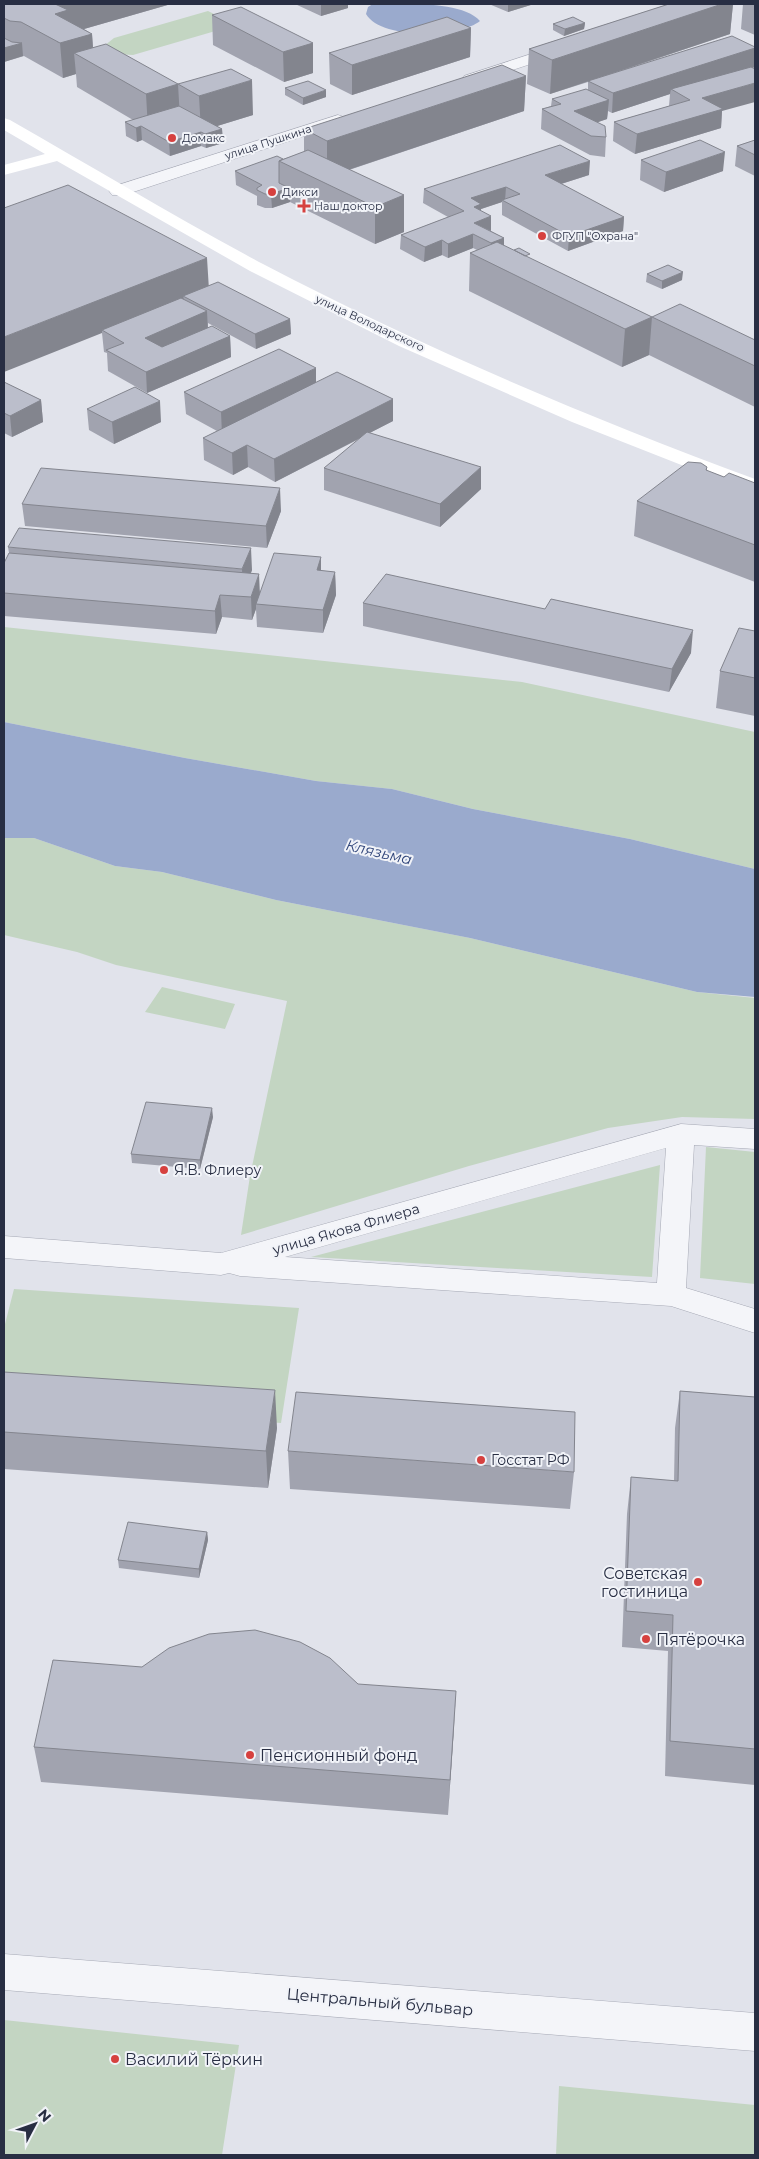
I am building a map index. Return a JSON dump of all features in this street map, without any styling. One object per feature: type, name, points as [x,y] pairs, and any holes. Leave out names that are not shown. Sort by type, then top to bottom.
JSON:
[{"type":"main road","name":"улица Володарского","points":[[4,123],[118,191],[252,265],[351,316],[559,410],[755,486]]},
{"type":"main road","points":[[4,170],[58,155]]},
{"type":"street","points":[[451,84],[577,44]]},
{"type":"street","name":"улица Пушкина","points":[[118,191],[350,116]]},
{"type":"street","points":[[671,1295],[681,1134]]},
{"type":"street","name":"улица Якова Флиера","points":[[4,1247],[221,1264],[681,1134],[755,1139]]},
{"type":"street","points":[[221,1264],[671,1295],[755,1322]]},
{"type":"street","name":"Центральный бульвар","points":[[4,1972],[755,2032]]},
{"type":"green space","points":[[208,11],[236,25],[133,55],[116,54],[104,46],[114,38]]},
{"type":"green space","points":[[4,627],[522,682],[755,732],[755,869],[630,839],[473,809],[392,789],[316,781],[185,758],[4,722]]},
{"type":"green space","points":[[4,838],[34,838],[115,866],[162,872],[276,900],[470,938],[697,992],[755,998],[755,1119],[682,1117],[608,1128],[469,1166],[241,1235],[250,1176],[287,1001],[116,965],[77,952],[4,935]]},
{"type":"green space","points":[[162,987],[235,1004],[225,1029],[145,1012]]},
{"type":"green space","points":[[706,1147],[755,1152],[755,1284],[700,1278]]},
{"type":"green space","points":[[660,1165],[652,1277],[311,1257]]},
{"type":"green space","points":[[14,1289],[299,1308],[281,1423],[4,1403],[4,1328]]},
{"type":"green space","points":[[4,2020],[239,2045],[222,2155],[4,2155]]},
{"type":"green space","points":[[559,2086],[755,2105],[755,2155],[556,2155]]},
{"type":"water","points":[[373,4],[446,6],[460,9],[480,21],[470,27],[455,31],[421,34],[403,32],[374,22],[366,14],[368,7]]},
{"type":"water","name":"Клязьма","points":[[4,722],[185,758],[316,781],[392,789],[473,809],[630,839],[755,869],[755,997],[697,992],[470,938],[276,900],[162,872],[115,866],[34,838],[4,838]]},
{"type":"building","points":[[4,4],[55,4],[68,10],[55,14],[92,34],[60,43],[21,22],[10,21],[4,18]]},
{"type":"building","points":[[669,4],[722,4],[552,60],[529,49]]},
{"type":"building","points":[[241,7],[313,43],[283,52],[212,15]]},
{"type":"building","points":[[447,17],[471,28],[352,65],[329,53]]},
{"type":"building","points":[[573,17],[585,23],[565,29],[553,24]]},
{"type":"building","points":[[732,36],[755,48],[613,93],[588,81]]},
{"type":"building","points":[[4,38],[12,42],[22,43],[4,48]]},
{"type":"building","points":[[106,44],[178,84],[146,94],[74,53]]},
{"type":"building","points":[[502,65],[526,76],[327,141],[304,129]]},
{"type":"building","points":[[751,67],[755,69],[755,83],[702,98],[723,109],[637,134],[614,122],[690,100],[671,89]]},
{"type":"building","points":[[231,69],[252,80],[199,96],[178,84]]},
{"type":"building","points":[[308,81],[326,90],[303,98],[285,88]]},
{"type":"building","points":[[586,89],[609,100],[574,111],[605,126],[606,137],[591,136],[542,109],[561,104],[552,99]]},
{"type":"building","points":[[179,106],[222,129],[205,134],[201,132],[169,142],[141,126],[136,128],[125,122]]},
{"type":"building","points":[[700,140],[725,152],[666,172],[641,160]]},
{"type":"building","points":[[755,140],[755,155],[737,146]]},
{"type":"building","points":[[560,145],[590,161],[545,175],[624,217],[569,236],[502,200],[520,194],[506,187],[471,198],[481,204],[474,207],[491,216],[474,223],[504,238],[491,243],[473,234],[448,244],[442,240],[425,247],[401,235],[464,211],[424,189]]},
{"type":"building","points":[[308,150],[404,195],[375,207],[279,161]]},
{"type":"building","points":[[277,156],[283,159],[279,161],[279,183],[289,188],[265,194],[257,190],[262,185],[235,171]]},
{"type":"building","points":[[68,185],[207,258],[4,337],[4,208]]},
{"type":"building","points":[[497,242],[652,317],[625,329],[470,253]]},
{"type":"building","points":[[519,248],[530,254],[525,256],[514,250]]},
{"type":"building","points":[[668,265],[683,272],[662,281],[647,274]]},
{"type":"building","points":[[218,282],[290,319],[255,334],[183,296]]},
{"type":"building","points":[[181,298],[207,311],[145,338],[162,347],[212,326],[230,336],[146,372],[106,350],[124,343],[102,330]]},
{"type":"building","points":[[680,304],[755,340],[755,366],[652,317]]},
{"type":"building","points":[[279,349],[316,368],[221,412],[184,392]]},
{"type":"building","points":[[337,372],[393,399],[274,459],[247,445],[232,453],[203,438]]},
{"type":"building","points":[[4,382],[41,400],[10,416],[4,413]]},
{"type":"building","points":[[135,387],[160,401],[112,422],[87,409]]},
{"type":"building","points":[[367,432],[481,467],[440,504],[324,468]]},
{"type":"building","points":[[688,462],[701,463],[707,467],[706,470],[724,477],[729,473],[755,483],[755,545],[637,501]]},
{"type":"building","points":[[41,468],[280,488],[266,526],[22,504]]},
{"type":"building","points":[[19,528],[251,548],[242,569],[8,547]]},
{"type":"building","points":[[9,553],[259,574],[251,597],[220,595],[215,611],[4,593],[4,563]]},
{"type":"building","points":[[274,553],[321,557],[317,570],[335,572],[323,610],[256,604]]},
{"type":"building","points":[[386,574],[545,609],[551,599],[693,630],[672,669],[363,603]]},
{"type":"building","points":[[739,628],[755,631],[755,678],[720,671]]},
{"type":"building","points":[[146,1102],[212,1108],[200,1160],[131,1154]]},
{"type":"building","points":[[4,1372],[275,1390],[266,1451],[4,1432]]},
{"type":"building","points":[[680,1391],[755,1397],[755,1749],[670,1741],[673,1615],[626,1611],[631,1477],[678,1481]]},
{"type":"building","points":[[296,1392],[575,1412],[574,1472],[288,1451]]},
{"type":"building","points":[[128,1522],[207,1532],[199,1569],[118,1560]]},
{"type":"building","name":"Пенсионный фонд","points":[[255,1630],[300,1642],[330,1658],[358,1684],[456,1691],[450,1780],[34,1747],[53,1660],[142,1667],[169,1648],[209,1634]]},
{"type":"place","name":"Домакс","points":[[172,138]]},
{"type":"place","name":"Дикси","points":[[272,192]]},
{"type":"place","name":"Наш доктор","points":[[304,206]]},
{"type":"place","name":"ФГУП \"Охрана\"","points":[[542,236]]},
{"type":"place","name":"Я.В. Флиеру","points":[[164,1170]]},
{"type":"place","name":"Госстат РФ","points":[[481,1460]]},
{"type":"place","name":"Советская гостиница","points":[[698,1582]]},
{"type":"place","name":"Пятёрочка","points":[[646,1639]]},
{"type":"place","name":"Пенсионный фонд","points":[[250,1755]]},
{"type":"place","name":"Василий Тёркин","points":[[115,2059]]}]
